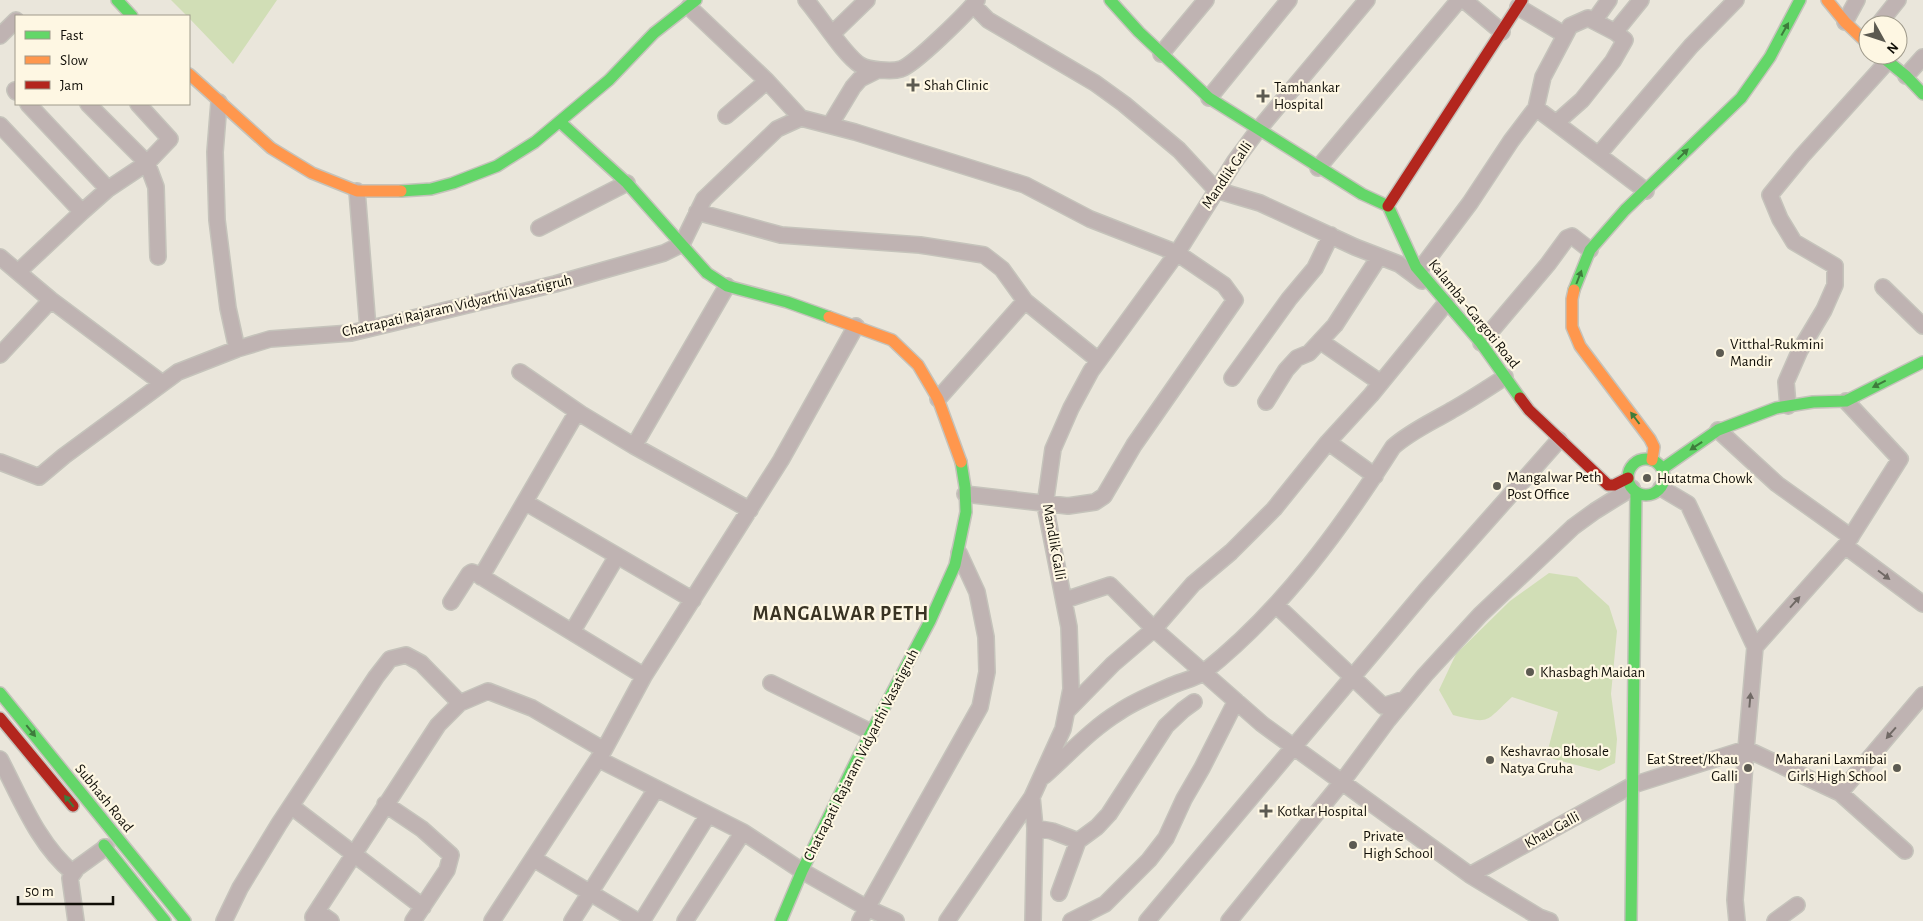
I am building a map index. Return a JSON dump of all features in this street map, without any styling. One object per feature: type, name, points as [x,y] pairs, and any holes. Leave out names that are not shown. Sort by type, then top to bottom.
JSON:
[{"type":"street","points":[[117,0],[131,15]]},
{"type":"street","points":[[806,0],[842,47],[860,65],[878,70],[901,69],[923,53],[975,3],[988,20],[1095,83],[1124,104],[1179,150],[1216,190],[1260,203],[1398,264],[1434,289]]},
{"type":"street","points":[[833,33],[867,0]]},
{"type":"street","points":[[1110,0],[1121,14],[1161,54],[1209,98],[1318,168],[1362,194],[1388,206],[1520,4],[1566,35]]},
{"type":"street","points":[[1161,54],[1206,0]]},
{"type":"street","points":[[1209,98],[1289,0]]},
{"type":"street","name":"Mandlik Galli","points":[[947,921],[1032,797],[1063,729],[1072,688],[1069,627],[1045,505],[1053,449],[1071,408],[1090,371],[1177,253],[1216,190],[1258,130],[1367,0]]},
{"type":"street","points":[[1318,168],[1459,0]]},
{"type":"street","points":[[1464,0],[1502,32]]},
{"type":"street","points":[[1594,21],[1609,0]]},
{"type":"street","points":[[1615,32],[1641,0]]},
{"type":"street","points":[[1652,460],[1654,447],[1650,439],[1580,346],[1572,327],[1572,299],[1577,280],[1590,250],[1625,210],[1741,98],[1770,58],[1800,0]]},
{"type":"street","points":[[1827,0],[1845,22],[1858,33]]},
{"type":"street","points":[[1845,22],[1857,0]]},
{"type":"street","points":[[1886,15],[1898,0]]},
{"type":"street","points":[[1599,154],[1691,46],[1734,1]]},
{"type":"street","points":[[190,75],[257,136],[282,156],[312,173],[357,191],[386,192],[432,189],[452,184],[497,166],[517,155],[560,122],[609,80],[654,33],[693,3],[801,118],[830,125],[1025,185],[1090,219],[1177,253],[1224,285],[1235,300],[1134,445],[1104,496],[1095,502],[1068,506],[1045,505],[965,494]]},
{"type":"street","points":[[1419,271],[1470,203],[1511,141],[1536,108],[1543,77],[1570,26],[1588,18],[1615,32],[1625,40],[1613,61],[1582,100],[1556,123]]},
{"type":"street","points":[[0,36],[15,22]]},
{"type":"street","points":[[1906,76],[1923,57]]},
{"type":"street","points":[[1788,406],[1786,382],[1800,350],[1824,310],[1835,285],[1835,266],[1794,242],[1780,219],[1770,195],[1878,65]]},
{"type":"street","points":[[1893,65],[1923,94]]},
{"type":"street","points":[[830,125],[853,87],[860,80],[878,70]]},
{"type":"street","points":[[726,116],[767,81]]},
{"type":"street","points":[[219,102],[215,152],[217,220],[225,270],[225,288],[237,349]]},
{"type":"street","points":[[29,105],[108,189]]},
{"type":"street","points":[[89,105],[147,163],[156,187],[158,258]]},
{"type":"street","points":[[18,272],[108,189],[147,163],[170,139],[139,105]]},
{"type":"street","points":[[1536,108],[1646,190]]},
{"type":"street","points":[[682,244],[704,199],[777,129],[801,118]]},
{"type":"street","name":"Chatrapati Rajaram Vidyarthi Vasatigruh","points":[[560,122],[627,183],[708,273],[727,286],[787,302],[892,340],[918,365],[938,399],[961,460],[966,512],[955,566],[930,621],[871,732],[802,871],[781,921]]},
{"type":"street","points":[[0,125],[82,212]]},
{"type":"street","points":[[539,228],[627,183]]},
{"type":"street","points":[[357,191],[368,329]]},
{"type":"street","name":"Kalamba -Gargoti Road","points":[[1388,206],[1419,271],[1481,343],[1529,410],[1558,440],[1608,486],[1632,486]]},
{"type":"street","points":[[697,212],[781,235],[920,244],[984,255],[1002,269],[1025,301],[1098,360]]},
{"type":"street","points":[[1232,378],[1289,299],[1315,268],[1331,235]]},
{"type":"street","points":[[1481,343],[1524,293],[1567,238],[1572,236],[1590,250]]},
{"type":"street","name":"Chatrapati Rajaram Vidyarthi Vasatigruh","points":[[0,462],[39,477],[64,456],[178,372],[237,349],[270,339],[351,333],[368,329],[555,284],[664,254],[682,244]]},
{"type":"street","points":[[0,257],[51,300],[162,383]]},
{"type":"street","points":[[1266,402],[1286,370],[1297,358],[1310,353],[1335,325],[1379,257]]},
{"type":"street","points":[[634,446],[727,286]]},
{"type":"street","points":[[1883,287],[1923,326]]},
{"type":"street","points":[[0,355],[51,300]]},
{"type":"street","points":[[938,399],[1025,301]]},
{"type":"street","points":[[1066,711],[1113,664],[1154,629],[1193,584],[1231,552],[1274,509],[1446,303]]},
{"type":"street","points":[[492,921],[601,755],[644,676],[781,460],[856,326]]},
{"type":"street","points":[[1320,341],[1381,383]]},
{"type":"street","points":[[1662,469],[1718,430],[1745,419],[1788,406],[1813,402],[1846,401],[1923,362]]},
{"type":"street","points":[[520,372],[577,412],[750,510]]},
{"type":"street","points":[[1039,780],[1092,732],[1118,712],[1202,673],[1263,620],[1276,605],[1339,529],[1393,447],[1403,438],[1505,377]]},
{"type":"street","points":[[1759,643],[1848,541],[1900,459],[1846,401]]},
{"type":"street","points":[[481,577],[577,412]]},
{"type":"street","points":[[1718,430],[1777,484],[1923,604]]},
{"type":"street","points":[[1146,921],[1425,591],[1558,440]]},
{"type":"street","points":[[1328,442],[1375,476]]},
{"type":"street","points":[[1631,921],[1634,785],[1631,467],[1640,460],[1652,460],[1662,469],[1664,478],[1661,488],[1649,495],[1642,495],[1632,486]]},
{"type":"street","points":[[1229,921],[1342,782],[1406,699],[1480,615],[1573,527],[1632,486]]},
{"type":"street","points":[[1661,488],[1688,504],[1759,643],[1746,749],[1735,900],[1738,921]]},
{"type":"street","points":[[525,502],[693,600]]},
{"type":"street","points":[[864,915],[980,707],[987,672],[986,637],[977,592],[959,553]]},
{"type":"street","points":[[572,632],[617,556]]},
{"type":"street","points":[[451,602],[472,572],[644,676]]},
{"type":"street","points":[[1065,600],[1110,585],[1202,673],[1262,724],[1470,876],[1539,917],[1550,921]]},
{"type":"street","points":[[1276,605],[1383,706],[1406,699]]},
{"type":"street","points":[[224,921],[240,888],[291,806],[345,722],[390,659],[406,655],[421,663],[460,703]]},
{"type":"street","points":[[771,683],[871,732]]},
{"type":"street","points":[[331,921],[315,916],[385,804],[438,725],[460,703],[488,691],[532,708],[601,755],[656,789],[743,832],[864,915],[896,921]]},
{"type":"street","name":"Subhash Road","points":[[0,693],[185,921]]},
{"type":"street","points":[[1840,793],[1923,696]]},
{"type":"street","points":[[1070,921],[1105,904],[1149,860],[1166,838],[1184,799],[1236,701]]},
{"type":"street","points":[[1058,894],[1078,841],[1097,827],[1109,814],[1166,726],[1194,702]]},
{"type":"street","points":[[2,722],[18,713]]},
{"type":"street","name":"Subhash Road","points":[[2,722],[83,818]]},
{"type":"street","points":[[1746,749],[1840,793],[1905,852]]},
{"type":"street","name":"Khau Galli","points":[[1470,876],[1634,785],[1746,749]]},
{"type":"street","points":[[0,759],[45,844],[60,863],[73,873]]},
{"type":"street","points":[[572,921],[656,789]]},
{"type":"street","points":[[1032,797],[1035,828],[1033,921]]},
{"type":"street","points":[[385,804],[422,829],[451,855],[447,870],[413,921]]},
{"type":"street","points":[[291,806],[423,907]]},
{"type":"street","points":[[642,921],[708,814]]},
{"type":"street","points":[[1035,828],[1052,831],[1078,841]]},
{"type":"street","name":"Subhash Road","points":[[94,832],[165,921]]},
{"type":"street","points":[[685,921],[743,832]]},
{"type":"street","points":[[76,921],[70,878],[73,873],[110,852],[126,849]]},
{"type":"street","points":[[534,859],[637,921]]},
{"type":"street","points":[[1775,921],[1797,905]]},
{"type":"green space","points":[[171,0],[277,0],[233,64],[190,19],[190,15],[186,15]]},
{"type":"green space","name":"Khasbagh Maidan","points":[[1549,573],[1577,577],[1609,606],[1617,631],[1611,694],[1617,739],[1615,763],[1599,771],[1546,757],[1558,712],[1512,697],[1491,716],[1486,719],[1474,720],[1453,715],[1439,690],[1456,654],[1510,601]]},
{"type":"traffic: fast","points":[[117,0],[131,15]]},
{"type":"traffic: fast","points":[[401,191],[431,189],[453,183],[497,166],[535,142],[609,80],[654,33],[696,0]]},
{"type":"traffic: fast","points":[[1110,0],[1139,32],[1209,98],[1362,194],[1388,206],[1416,267],[1481,343],[1520,398]]},
{"type":"traffic: fast","points":[[1574,290],[1590,250],[1625,210],[1741,98],[1770,57],[1800,0]]},
{"type":"traffic: fast","points":[[1892,65],[1923,94]]},
{"type":"traffic: fast","points":[[560,122],[627,183],[707,273],[727,286],[787,302],[829,317]]},
{"type":"traffic: fast","points":[[1662,469],[1718,430],[1776,408],[1813,402],[1846,401],[1923,362]]},
{"type":"traffic: fast","points":[[1646,459],[1659,464],[1664,477],[1659,490],[1646,495],[1633,490],[1628,477],[1633,464],[1646,459]]},
{"type":"traffic: fast","points":[[781,921],[802,871],[858,757],[930,621],[955,565],[966,512],[961,462]]},
{"type":"traffic: fast","points":[[1631,921],[1636,492]]},
{"type":"traffic: fast","points":[[0,693],[185,921]]},
{"type":"traffic: fast","points":[[104,845],[165,921]]},
{"type":"traffic: slow","points":[[1827,0],[1858,34]]},
{"type":"traffic: slow","points":[[190,75],[271,148],[312,173],[357,191],[401,191]]},
{"type":"traffic: slow","points":[[1574,290],[1572,299],[1572,327],[1580,346],[1650,439],[1654,447],[1652,460]]},
{"type":"traffic: slow","points":[[829,317],[892,340],[918,365],[938,399],[961,462]]},
{"type":"traffic: jam","points":[[1388,206],[1522,0]]},
{"type":"traffic: jam","points":[[1520,398],[1529,410],[1608,485],[1614,485],[1628,478]]},
{"type":"traffic: jam","points":[[0,718],[73,806]]},
{"type":"place","name":"Shah Clinic","points":[[913,85]]},
{"type":"place","name":"Tamhankar Hospital","points":[[1263,96]]},
{"type":"place","name":"Vitthal-Rukmini Mandir","points":[[1720,353]]},
{"type":"place","name":"Hutatma Chowk","points":[[1647,478]]},
{"type":"place","name":"Mangalwar Peth Post Office","points":[[1497,486]]},
{"type":"place","name":"Khasbagh Maidan","points":[[1530,672]]},
{"type":"place","name":"Keshavrao Bhosale Natya Gruha","points":[[1490,760]]},
{"type":"place","name":"Eat Street/Khau Galli","points":[[1748,768]]},
{"type":"place","name":"Maharani Laxmibai Girls High School","points":[[1897,768]]},
{"type":"place","name":"Kotkar Hospital","points":[[1266,811]]},
{"type":"place","name":"Private High School","points":[[1353,845]]},
{"type":"district","name":"MANGALWAR PETH","points":[[841,614]]}]
